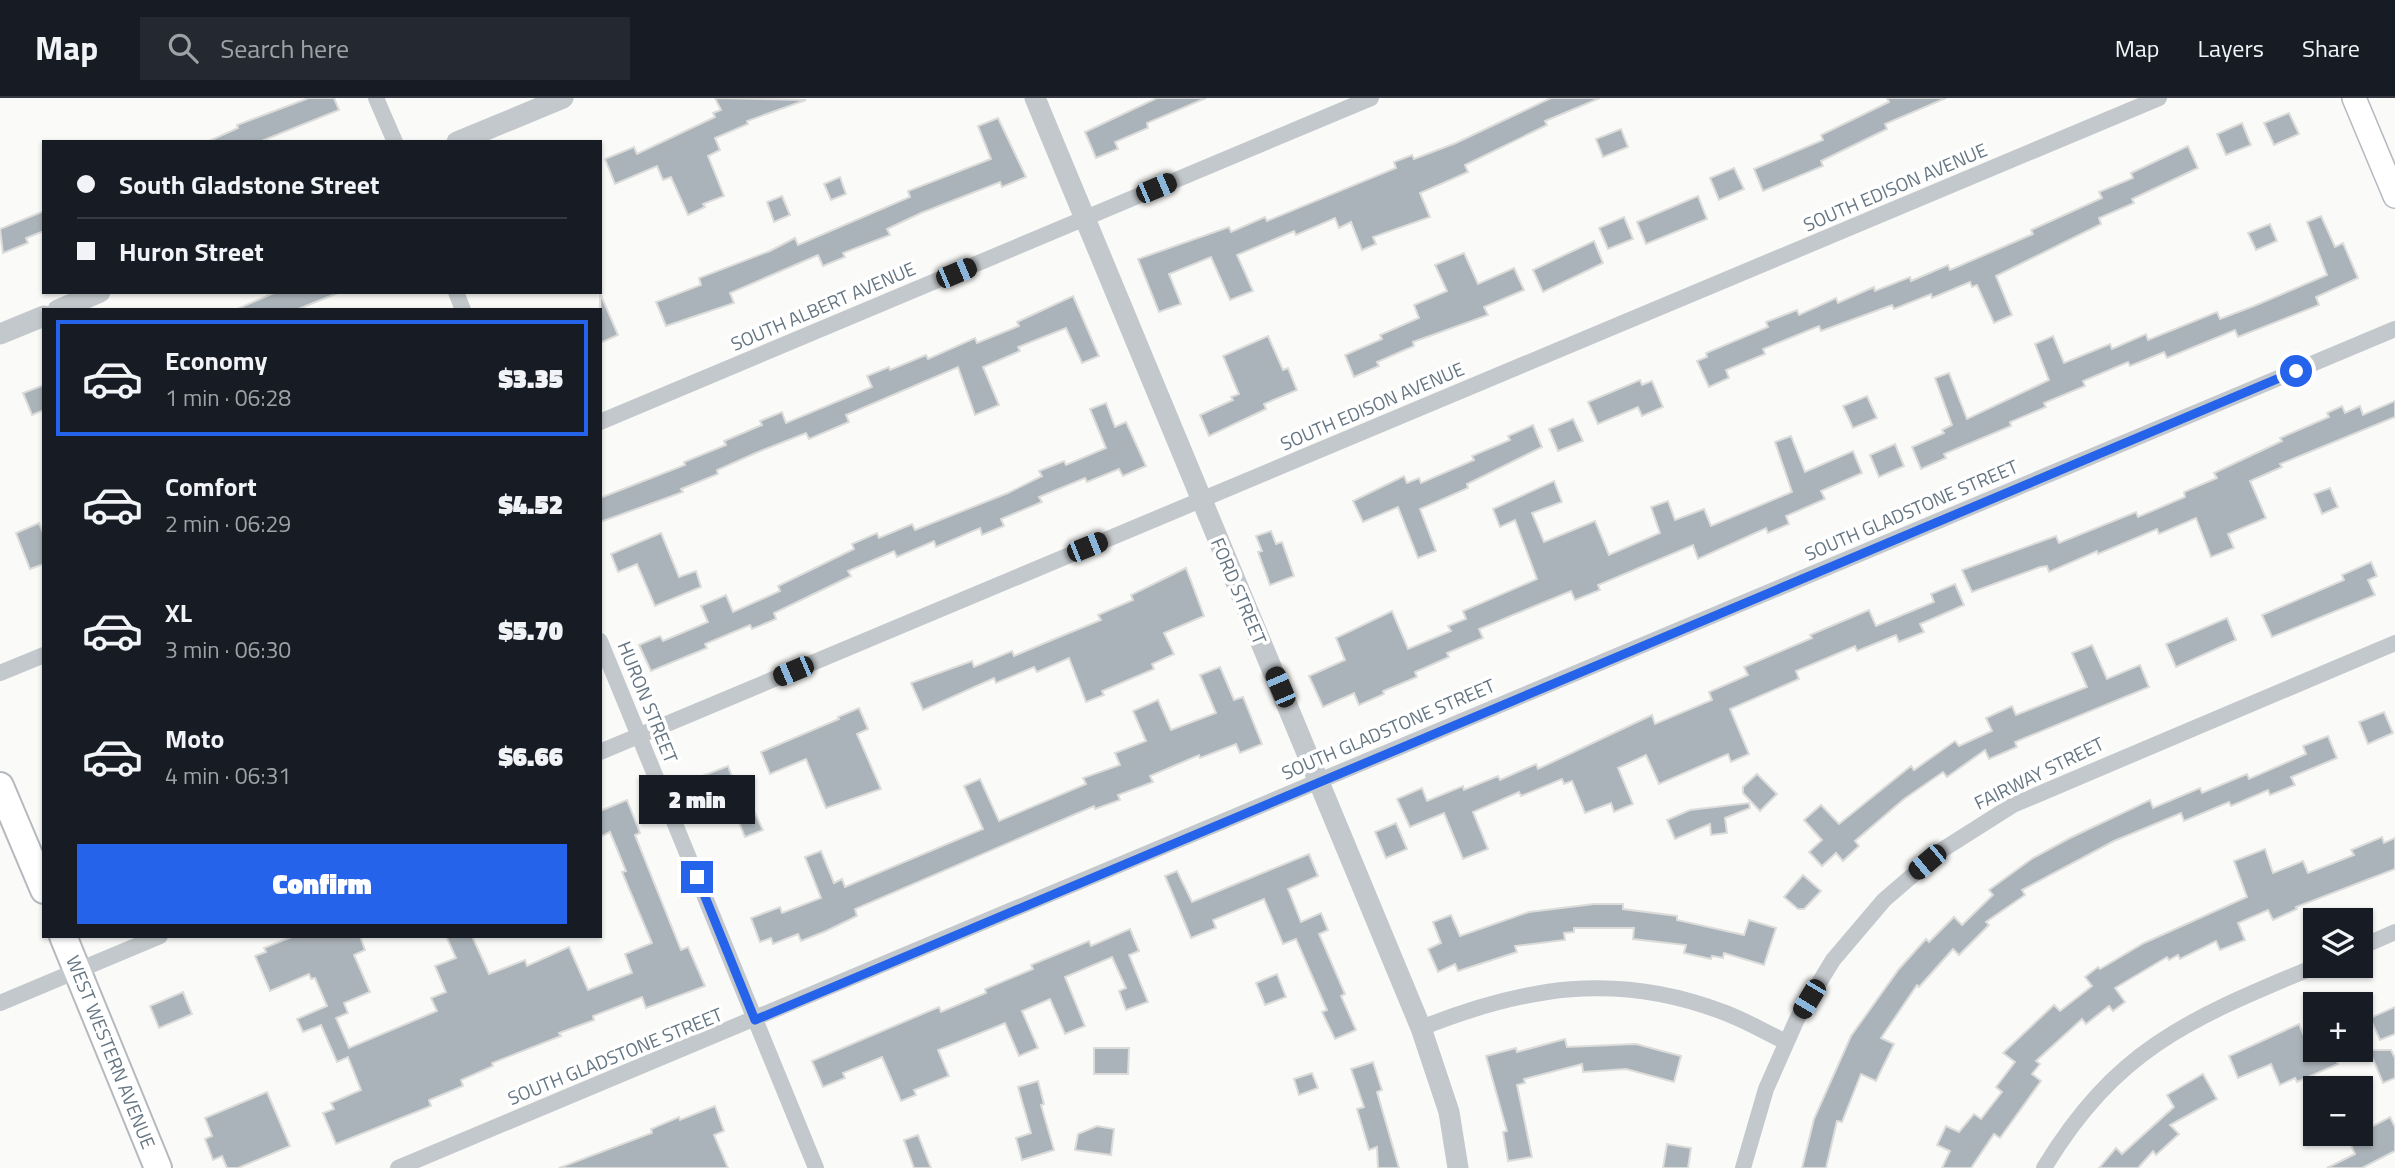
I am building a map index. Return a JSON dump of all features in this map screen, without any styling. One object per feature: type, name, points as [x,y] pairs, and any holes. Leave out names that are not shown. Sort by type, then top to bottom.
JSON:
[{"type":"main road","points":[[2354,98],[2395,196]]},
{"type":"main road","points":[[0,786],[42,885]]},
{"type":"main road","name":"WEST WESTERN AVENUE","points":[[64,938],[158,1168]]},
{"type":"street","points":[[376,98],[394,140]]},
{"type":"street","points":[[462,140],[563,98]]},
{"type":"street","name":"FORD STREET","points":[[1035,98],[1421,1028],[1449,1112],[1458,1168]]},
{"type":"street","name":"SOUTH ALBERT AVENUE","points":[[602,421],[1371,98]]},
{"type":"street","name":"SOUTH EDISON AVENUE","points":[[602,751],[2159,98]]},
{"type":"street","points":[[63,308],[95,294]]},
{"type":"street","points":[[0,334],[42,317]]},
{"type":"street","name":"SOUTH GLADSTONE STREET","points":[[398,1168],[2395,329]]},
{"type":"street","name":"FAIRWAY STREET","points":[[1743,1168],[1766,1089],[1786,1042],[1833,960],[1856,930],[1913,874],[1973,828],[2013,805],[2395,643]]},
{"type":"street","name":"HURON STREET","points":[[602,646],[816,1168]]},
{"type":"street","points":[[0,673],[42,656]]},
{"type":"street","points":[[2373,942],[2395,933]]},
{"type":"street","points":[[0,1003],[155,938]]},
{"type":"street","points":[[2044,1168],[2086,1106],[2137,1057],[2193,1019],[2303,972]]},
{"type":"street","points":[[1421,1028],[1478,1006],[1516,996],[1589,987],[1646,990],[1682,999],[1725,1012],[1786,1042]]},
{"type":"building","points":[[309,98],[334,98],[339,110],[264,140],[211,140],[238,128],[237,125]]},
{"type":"building","points":[[715,98],[806,100],[747,121],[748,124],[715,138],[720,150],[708,156],[724,196],[703,204],[705,207],[688,215],[671,177],[663,180],[657,166],[615,184],[605,159],[634,147],[637,154],[715,117],[713,113],[721,110]]},
{"type":"building","points":[[1157,98],[1206,98],[1147,123],[1148,128],[1115,142],[1118,149],[1096,158],[1085,132]]},
{"type":"building","points":[[1551,98],[1600,98],[1545,121],[1547,125],[1465,165],[1468,172],[1420,193],[1430,217],[1373,237],[1376,244],[1362,250],[1351,222],[1339,228],[1335,218],[1296,235],[1294,231],[1237,255],[1253,291],[1230,300],[1211,257],[1169,274],[1181,304],[1159,312],[1138,259],[1229,227],[1231,232],[1265,217],[1267,221],[1396,168],[1394,162],[1412,155],[1414,159],[1456,143]]},
{"type":"building","points":[[1887,98],[1946,98],[1885,124],[1887,129],[1821,161],[1823,166],[1763,191],[1754,169],[1823,140],[1821,135],[1889,102]]},
{"type":"building","points":[[2289,113],[2299,134],[2274,145],[2264,123]]},
{"type":"building","points":[[998,118],[1026,177],[1002,187],[1000,182],[921,213],[887,229],[890,235],[843,253],[845,257],[823,266],[818,255],[730,293],[734,303],[666,326],[656,302],[701,285],[699,278],[770,251],[795,238],[798,245],[910,197],[908,191],[991,159],[978,126]]},
{"type":"building","points":[[2242,123],[2251,145],[2226,155],[2217,134]]},
{"type":"building","points":[[1621,129],[1628,147],[1603,157],[1596,139]]},
{"type":"building","points":[[2188,146],[2198,168],[2132,199],[2134,203],[2099,218],[2101,224],[1996,276],[2012,315],[1994,323],[1977,285],[1972,287],[1970,282],[1932,298],[1931,294],[1894,309],[1892,305],[1821,331],[1819,326],[1763,349],[1765,354],[1726,370],[1729,378],[1709,387],[1697,361],[1707,357],[1706,353],[1768,327],[1766,322],[1797,310],[1799,315],[1836,298],[1838,303],[1874,287],[1875,291],[1910,277],[1911,281],[1948,265],[1950,270],[2033,234],[2031,230],[2102,198],[2099,192],[2133,178],[2131,173]]},
{"type":"building","points":[[1734,168],[1744,189],[1719,200],[1710,178]]},
{"type":"building","points":[[840,177],[846,194],[831,200],[824,184]]},
{"type":"building","points":[[782,196],[790,215],[774,222],[767,202]]},
{"type":"building","points":[[1698,196],[1707,219],[1646,244],[1637,222]]},
{"type":"building","points":[[42,212],[42,232],[26,238],[28,243],[3,253],[0,229]]},
{"type":"building","points":[[2321,216],[2335,247],[2343,243],[2358,278],[2316,297],[2319,305],[2238,337],[2235,330],[2167,358],[2164,352],[2130,366],[2128,362],[2083,381],[2085,386],[2044,403],[2046,407],[2010,422],[2011,426],[1944,454],[1946,458],[1921,469],[1912,447],[1944,433],[1942,430],[1952,425],[1935,378],[1949,373],[1967,419],[2049,380],[2035,344],[2053,336],[2064,363],[2110,344],[2112,349],[2146,334],[2148,340],[2217,312],[2220,319],[2254,306],[2327,275],[2307,222]]},
{"type":"building","points":[[1624,217],[1633,239],[1608,249],[1599,228]]},
{"type":"building","points":[[2270,224],[2277,241],[2256,250],[2248,233]]},
{"type":"building","points":[[1594,241],[1603,263],[1543,292],[1533,270]]},
{"type":"building","points":[[1464,253],[1478,284],[1514,268],[1524,290],[1484,307],[1488,315],[1413,342],[1414,346],[1377,362],[1379,366],[1354,377],[1345,355],[1382,339],[1380,335],[1419,318],[1414,305],[1447,291],[1435,265]]},
{"type":"building","points":[[271,294],[336,294],[301,308],[240,308]]},
{"type":"building","points":[[600,294],[618,335],[602,342],[602,308]]},
{"type":"building","points":[[1073,296],[1099,356],[1082,363],[1066,328],[1018,347],[1020,351],[983,367],[999,405],[975,415],[958,367],[846,415],[849,422],[809,439],[806,433],[758,452],[717,470],[718,474],[681,489],[683,492],[602,521],[602,497],[685,465],[684,462],[726,445],[724,441],[762,425],[760,421],[782,412],[786,423],[872,387],[867,376],[926,355],[928,359],[975,338],[977,343],[1019,326],[1017,322]]},
{"type":"building","points":[[1268,336],[1283,370],[1288,368],[1297,390],[1264,404],[1266,409],[1209,436],[1200,415],[1233,400],[1231,397],[1239,394],[1223,356]]},
{"type":"building","points":[[1640,380],[1642,385],[1652,381],[1663,407],[1642,416],[1638,407],[1598,424],[1588,402]]},
{"type":"building","points":[[42,386],[42,411],[32,415],[23,393]]},
{"type":"building","points":[[1867,396],[1877,418],[1853,428],[1843,406]]},
{"type":"building","points":[[2395,401],[2395,417],[2280,464],[2282,467],[2250,481],[2266,518],[2228,534],[2234,548],[2211,557],[2196,518],[2159,534],[2157,529],[2098,554],[2097,551],[2049,572],[2047,566],[2040,567],[1972,592],[1962,570],[2056,536],[2059,543],[2136,512],[2138,517],[2185,497],[2184,492],[2217,478],[2214,473],[2282,441],[2280,438],[2329,417],[2327,413],[2342,406],[2345,413],[2360,406],[2363,415]]},
{"type":"building","points":[[1106,403],[1115,427],[1126,422],[1146,466],[1123,476],[1119,469],[1087,482],[1085,478],[1039,497],[1042,502],[1001,519],[1004,526],[982,535],[980,528],[936,547],[934,541],[897,557],[894,551],[848,571],[851,576],[774,613],[776,619],[752,629],[750,625],[705,644],[707,648],[651,671],[639,645],[660,636],[663,641],[708,622],[701,606],[726,595],[733,612],[780,591],[778,586],[854,549],[852,544],[877,533],[879,538],[912,524],[915,530],[1008,493],[1042,476],[1039,471],[1064,461],[1066,465],[1106,448],[1090,409]]},
{"type":"building","points":[[1573,419],[1583,441],[1558,451],[1549,429]]},
{"type":"building","points":[[1533,425],[1542,447],[1467,484],[1468,488],[1420,509],[1436,551],[1418,558],[1398,507],[1363,522],[1353,501],[1404,476],[1407,483],[1419,478],[1421,483],[1474,460],[1472,456],[1510,440],[1508,436]]},
{"type":"building","points":[[1791,436],[1805,472],[1853,451],[1862,473],[1821,491],[1825,499],[1786,516],[1789,524],[1768,533],[1766,528],[1698,559],[1693,545],[1598,585],[1600,590],[1575,600],[1571,591],[1479,629],[1483,638],[1447,653],[1449,657],[1415,672],[1417,677],[1383,691],[1384,694],[1359,705],[1354,693],[1323,707],[1309,676],[1345,660],[1336,638],[1392,611],[1408,649],[1451,631],[1448,626],[1466,619],[1463,611],[1537,579],[1515,520],[1500,527],[1493,509],[1554,481],[1562,502],[1532,513],[1544,542],[1595,521],[1609,555],[1660,533],[1651,507],[1668,501],[1675,520],[1704,509],[1711,526],[1792,492],[1775,442]]},
{"type":"building","points":[[1895,444],[1904,466],[1879,477],[1870,455]]},
{"type":"building","points":[[2330,488],[2338,507],[2322,514],[2314,494]]},
{"type":"building","points":[[39,523],[42,530],[42,565],[30,569],[16,533]]},
{"type":"building","points":[[1271,531],[1276,544],[1282,542],[1294,576],[1270,585],[1258,552],[1262,551],[1256,536]]},
{"type":"building","points":[[661,533],[679,577],[696,571],[701,587],[655,606],[637,564],[618,572],[611,554]]},
{"type":"building","points":[[2371,562],[2377,576],[2368,580],[2375,595],[2272,637],[2262,615],[2344,580],[2342,575]]},
{"type":"building","points":[[1186,568],[1204,616],[1164,633],[1174,654],[1152,664],[1154,669],[1102,691],[1104,695],[1086,702],[1069,658],[1037,672],[1034,667],[996,683],[994,678],[923,710],[911,683],[972,661],[974,667],[1012,651],[1014,656],[1101,620],[1098,615],[1133,600],[1131,595]]},
{"type":"building","points":[[1955,584],[1964,605],[1920,624],[1924,632],[1899,642],[1896,635],[1857,651],[1855,646],[1796,671],[1799,679],[1730,709],[1749,754],[1731,762],[1728,754],[1659,784],[1646,755],[1618,768],[1633,804],[1614,812],[1611,803],[1585,813],[1572,781],[1564,784],[1562,779],[1521,796],[1519,792],[1473,812],[1488,849],[1463,859],[1444,813],[1410,827],[1397,799],[1422,788],[1427,801],[1463,786],[1464,790],[1498,776],[1500,780],[1536,764],[1538,769],[1652,715],[1655,724],[1712,700],[1709,692],[1748,675],[1744,667],[1812,638],[1810,635],[1869,610],[1876,626],[1934,602],[1931,594]]},
{"type":"building","points":[[2227,618],[2236,640],[2176,667],[2166,644]]},
{"type":"building","points":[[2092,645],[2107,679],[2140,665],[2149,687],[2015,742],[2017,747],[1989,759],[1985,750],[1947,777],[1943,772],[1904,799],[1855,841],[1859,846],[1843,861],[1836,853],[1822,866],[1809,852],[1822,840],[1804,820],[1821,805],[1839,824],[1911,766],[1914,770],[1955,741],[1959,746],[1992,731],[1986,718],[2012,706],[2016,715],[2087,687],[2072,653]]},
{"type":"building","points":[[1220,667],[1234,700],[1243,697],[1262,744],[1240,753],[1236,744],[1200,758],[1199,755],[1150,776],[1153,782],[1118,795],[1120,800],[1095,809],[1094,806],[855,909],[857,916],[801,941],[798,934],[773,944],[771,938],[760,942],[751,918],[780,907],[782,913],[821,898],[805,857],[821,851],[834,883],[842,879],[845,887],[983,829],[964,786],[980,779],[999,821],[1086,784],[1083,778],[1120,765],[1115,753],[1146,741],[1133,711],[1158,700],[1171,730],[1216,713],[1200,675]]},
{"type":"building","points":[[859,708],[868,729],[857,734],[881,789],[826,808],[806,759],[770,774],[761,752]]},
{"type":"building","points":[[2384,712],[2393,733],[2368,744],[2359,722]]},
{"type":"building","points":[[2328,736],[2337,758],[2291,777],[2295,785],[2270,795],[2268,790],[2231,806],[2229,802],[2184,821],[2181,813],[2114,841],[2022,890],[2025,895],[1986,922],[1989,925],[1959,955],[1953,949],[1919,987],[1917,985],[1881,1038],[1894,1044],[1876,1081],[1861,1074],[1842,1122],[1837,1121],[1826,1168],[1802,1168],[1814,1119],[1851,1036],[1899,969],[1926,939],[1929,942],[1954,917],[1962,925],[1993,895],[1989,890],[2033,858],[2070,838],[2150,800],[2153,808],[2200,788],[2202,793],[2247,774],[2249,779],[2306,754],[2303,746]]},
{"type":"building","points":[[728,766],[738,793],[708,805],[697,778]]},
{"type":"building","points":[[1757,774],[1777,794],[1760,811],[1743,793],[1743,787]]},
{"type":"building","points":[[627,800],[640,833],[635,835],[681,950],[688,947],[705,986],[646,1008],[642,997],[593,1016],[594,1020],[559,1033],[561,1036],[492,1063],[493,1066],[461,1080],[463,1086],[429,1100],[431,1106],[336,1144],[323,1113],[334,1109],[331,1103],[361,1090],[348,1057],[337,1062],[321,1025],[303,1032],[297,1019],[327,1006],[315,978],[311,979],[309,974],[270,991],[255,956],[266,952],[264,948],[289,938],[361,938],[365,950],[354,955],[370,992],[344,1003],[348,1013],[336,1018],[349,1048],[437,1011],[431,998],[446,992],[435,966],[456,958],[447,938],[473,938],[489,974],[525,960],[527,966],[569,947],[588,990],[632,973],[625,954],[652,943],[622,872],[626,871],[610,832],[602,836],[602,810]]},
{"type":"building","points":[[1749,803],[1750,808],[1725,818],[1727,833],[1711,835],[1710,824],[1675,839],[1667,820],[1690,810]]},
{"type":"building","points":[[754,811],[763,830],[745,837],[737,818]]},
{"type":"building","points":[[1396,823],[1407,849],[1386,858],[1375,832]]},
{"type":"building","points":[[2382,837],[2384,843],[2395,838],[2395,869],[2296,907],[2297,909],[2273,920],[2268,910],[2238,923],[2245,940],[2220,950],[2216,941],[2180,959],[2178,955],[2169,960],[2167,957],[2115,988],[2125,1002],[2113,1011],[2109,1006],[2086,1024],[2082,1019],[2036,1061],[2040,1064],[2032,1074],[2041,1081],[2000,1138],[1994,1134],[1971,1168],[1942,1168],[1950,1151],[1937,1145],[1946,1126],[1959,1132],[1974,1114],[1981,1119],[2002,1092],[1996,1087],[2015,1062],[2003,1053],[2054,1005],[2060,1011],[2092,986],[2085,977],[2098,967],[2100,969],[2144,943],[2247,897],[2234,861],[2265,849],[2273,873],[2303,861],[2308,873],[2354,855],[2351,850]]},
{"type":"building","points":[[1309,854],[1318,876],[1288,889],[1301,922],[1321,913],[1328,930],[1319,934],[1345,994],[1341,996],[1356,1030],[1335,1039],[1322,1012],[1327,1010],[1296,939],[1283,944],[1264,899],[1213,920],[1216,928],[1191,938],[1165,876],[1177,871],[1192,902]]},
{"type":"building","points":[[1803,875],[1821,891],[1804,909],[1798,909],[1784,897]]},
{"type":"building","points":[[1594,904],[1623,904],[1623,909],[1677,916],[1677,920],[1744,935],[1749,920],[1776,928],[1764,965],[1724,953],[1723,958],[1712,956],[1711,959],[1684,953],[1686,945],[1633,939],[1634,928],[1574,928],[1574,932],[1564,933],[1565,940],[1515,946],[1517,952],[1458,971],[1455,964],[1438,972],[1428,949],[1441,943],[1433,922],[1451,915],[1460,936],[1529,912]]},
{"type":"building","points":[[1130,929],[1139,951],[1129,955],[1148,1002],[1126,1010],[1119,991],[1126,988],[1112,957],[1065,977],[1085,1026],[1065,1034],[1050,999],[1022,1011],[1038,1048],[1019,1056],[1005,1023],[938,1050],[949,1076],[914,1090],[916,1095],[901,1101],[882,1057],[843,1073],[845,1078],[823,1087],[812,1061],[939,1007],[941,1012],[986,993],[985,989],[1033,969],[1031,965],[1089,941],[1091,946]]},
{"type":"building","points":[[1277,974],[1286,997],[1265,1005],[1256,983]]},
{"type":"building","points":[[183,992],[192,1014],[159,1028],[150,1006]]},
{"type":"building","points":[[2395,1007],[2395,1034],[2380,1040],[2373,1025],[2373,1017]]},
{"type":"building","points":[[2299,1024],[2303,1034],[2303,1062],[2338,1064],[2311,1076],[2303,1076],[2303,1079],[2297,1082],[2295,1078],[2280,1085],[2271,1064],[2238,1078],[2229,1056]]},
{"type":"building","points":[[1565,1039],[1567,1047],[1636,1044],[1681,1056],[1674,1082],[1626,1069],[1583,1072],[1582,1064],[1524,1079],[1525,1083],[1517,1085],[1532,1157],[1508,1161],[1503,1132],[1507,1131],[1486,1056],[1516,1048],[1517,1052]]},
{"type":"building","points":[[1094,1048],[1129,1048],[1128,1074],[1094,1074]]},
{"type":"building","points":[[2373,1050],[2391,1050],[2395,1058],[2395,1078],[2383,1083],[2373,1059]]},
{"type":"building","points":[[1373,1062],[1382,1090],[1377,1092],[1399,1168],[1378,1168],[1377,1147],[1369,1150],[1357,1109],[1364,1107],[1351,1069]]},
{"type":"building","points":[[1312,1073],[1318,1088],[1299,1095],[1294,1079]]},
{"type":"building","points":[[2203,1074],[2217,1099],[2170,1125],[2179,1134],[2156,1155],[2153,1151],[2138,1168],[2099,1168],[2116,1148],[2122,1154],[2174,1107],[2167,1095]]},
{"type":"building","points":[[1038,1081],[1044,1104],[1041,1105],[1054,1150],[1022,1160],[1016,1138],[1031,1133],[1018,1087]]},
{"type":"building","points":[[267,1092],[290,1146],[238,1168],[227,1168],[222,1156],[213,1160],[205,1139],[212,1136],[205,1118]]},
{"type":"building","points":[[715,1106],[724,1131],[714,1135],[728,1168],[559,1168],[652,1133],[651,1129],[679,1117],[680,1120]]},
{"type":"building","points":[[2390,1117],[2395,1127],[2395,1151],[2362,1168],[2327,1168],[2355,1154],[2351,1146],[2373,1146],[2373,1126]]},
{"type":"building","points":[[1097,1126],[1114,1129],[1111,1155],[1075,1150],[1078,1134]]},
{"type":"building","points":[[918,1135],[931,1168],[914,1168],[904,1140]]},
{"type":"building","points":[[1667,1144],[1691,1148],[1688,1168],[1663,1168]]},
{"type":"route","points":[[697,877],[755,1020],[2296,371]]}]
